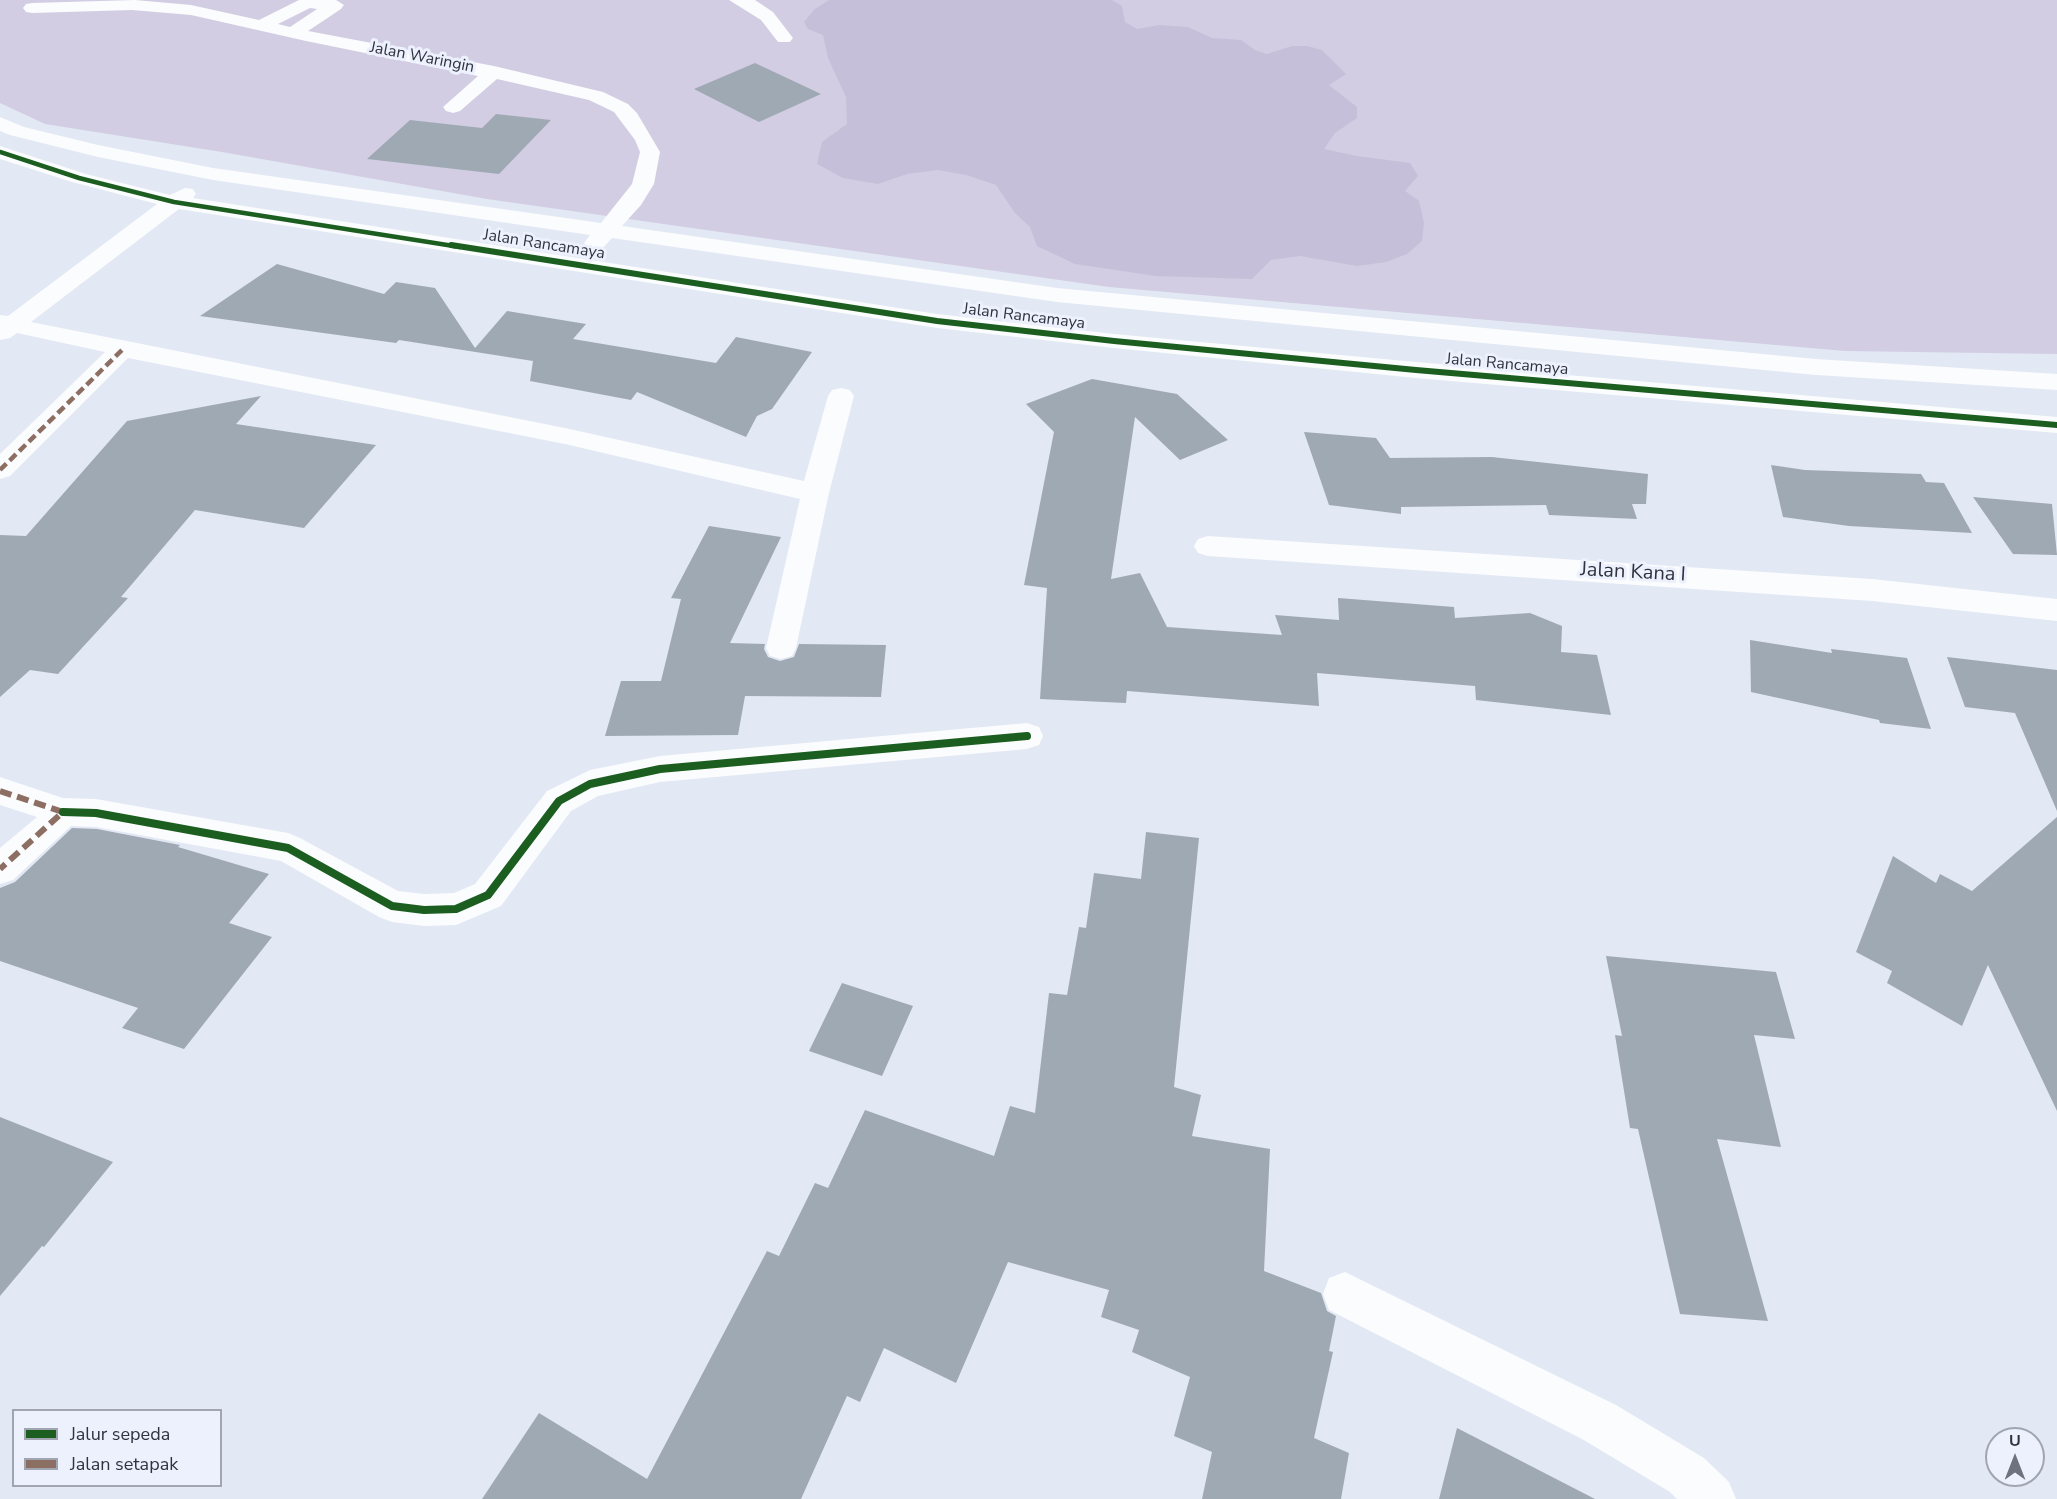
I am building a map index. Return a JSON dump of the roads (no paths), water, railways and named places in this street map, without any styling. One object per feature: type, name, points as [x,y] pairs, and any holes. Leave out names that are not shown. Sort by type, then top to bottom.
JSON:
[{"type":"street","points":[[738,0],[746,2],[766,16],[784,38]]},
{"type":"street","points":[[261,26],[307,3],[335,5],[293,33]]},
{"type":"street","name":"Jalan Waringin","points":[[32,8],[153,5],[212,13],[293,33],[494,72],[596,96],[621,108],[639,129],[650,152],[648,169],[643,184],[633,200],[576,264]]},
{"type":"street","points":[[453,107],[494,72]]},
{"type":"street","name":"Jalan Rancamaya","points":[[0,123],[17,131],[98,151],[213,174],[1057,295],[1816,367],[2057,382]]},
{"type":"street","name":"Jalan Rancamaya","points":[[0,152],[79,178],[174,202],[925,320],[1114,341],[2024,424],[2057,425]]},
{"type":"street","points":[[4,327],[213,174]]},
{"type":"street","points":[[4,327],[486,419],[815,492]]},
{"type":"street","points":[[0,471],[123,350]]},
{"type":"street","points":[[1992,378],[2024,424]]},
{"type":"street","points":[[781,648],[815,492],[841,396]]},
{"type":"street","name":"Jalan Kana I","points":[[1208,546],[1705,577],[1872,590],[2057,610]]},
{"type":"street","points":[[0,791],[63,812],[96,813],[288,848],[392,906],[424,910],[456,909],[488,895],[559,801],[590,784],[660,769],[1028,736]]},
{"type":"street","points":[[0,869],[63,812]]},
{"type":"street","points":[[1345,1294],[1599,1422],[1687,1475],[1712,1499]]}]
